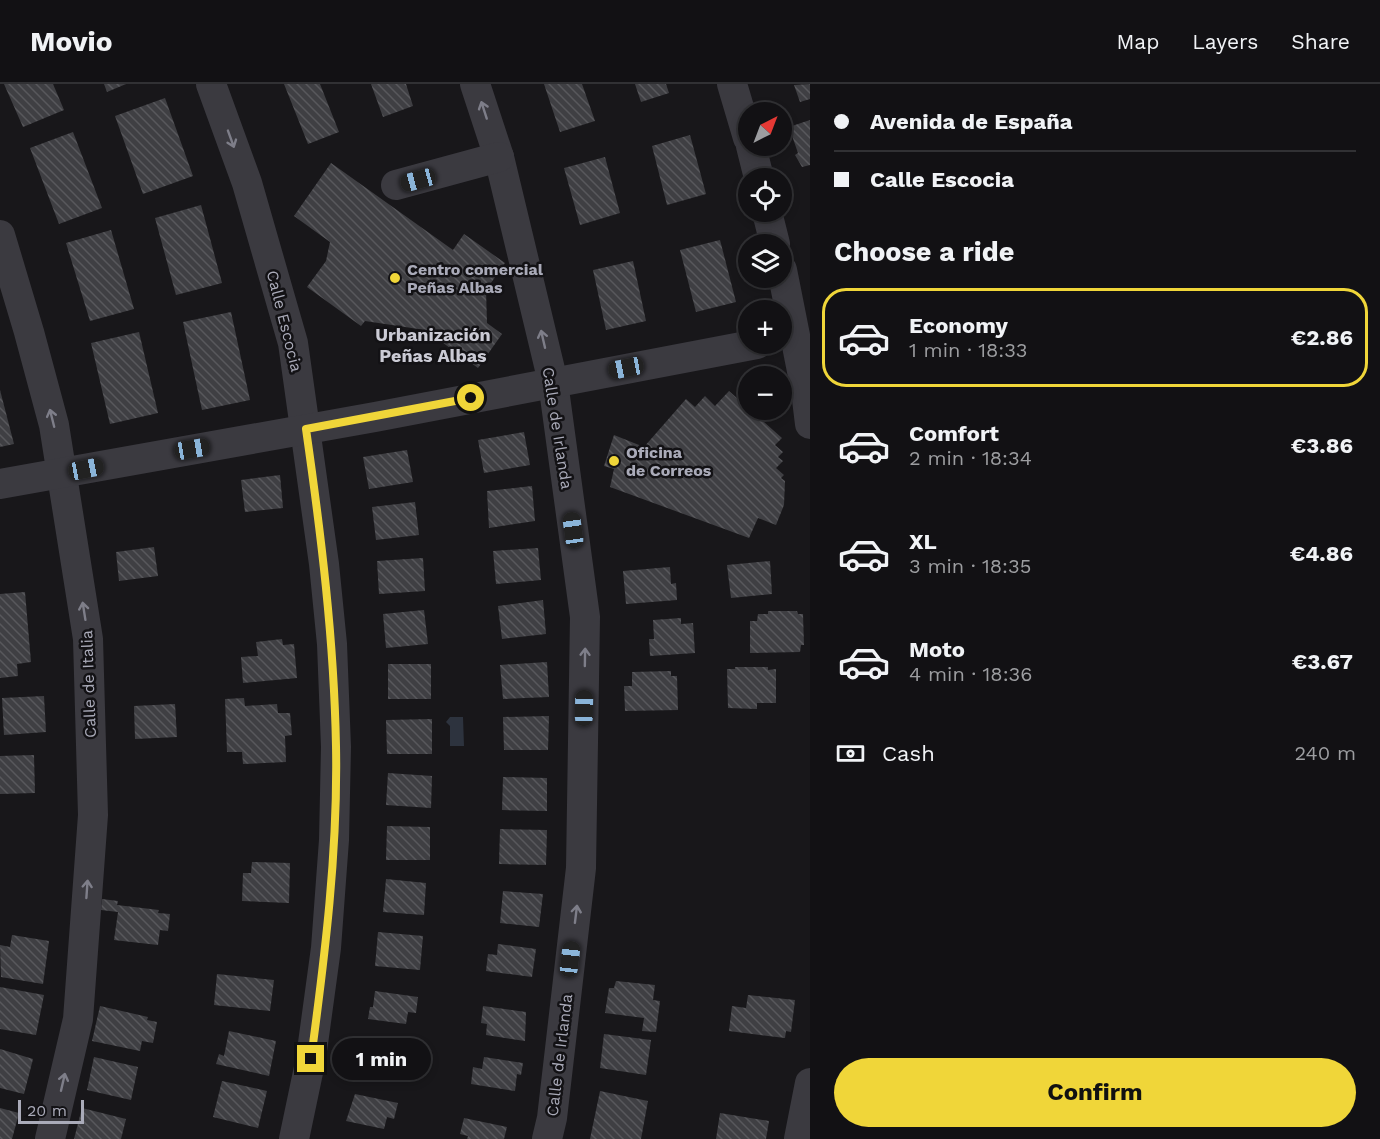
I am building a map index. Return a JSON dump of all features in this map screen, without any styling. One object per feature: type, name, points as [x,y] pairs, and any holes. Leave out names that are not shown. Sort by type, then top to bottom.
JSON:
[{"type":"street","name":"Calle Escocia","points":[[211,84],[247,183],[293,343],[324,564],[332,644],[336,747],[334,840],[326,948],[311,1059],[294,1139]]},
{"type":"street","name":"Calle de Irlanda","points":[[475,84],[499,157],[553,382],[585,617],[581,868],[552,1118],[547,1139]]},
{"type":"street","points":[[732,84],[738,104]]},
{"type":"street","points":[[396,185],[499,157]]},
{"type":"street","name":"Calle de Italia","points":[[0,235],[54,425],[88,639],[93,815],[78,1019],[50,1139]]},
{"type":"street","points":[[786,288],[810,424]]},
{"type":"street","points":[[0,484],[738,348]]},
{"type":"street","points":[[799,1139],[810,1083]]},
{"type":"shaded area","points":[[450,717],[463,717],[464,746],[450,746],[450,726],[446,722]]},
{"type":"building","points":[[4,84],[53,84],[64,110],[23,127]]},
{"type":"building","points":[[104,84],[126,84],[107,92]]},
{"type":"building","points":[[284,84],[320,84],[339,132],[308,144]]},
{"type":"building","points":[[371,84],[406,84],[413,106],[383,117]]},
{"type":"building","points":[[544,84],[582,84],[595,121],[560,132]]},
{"type":"building","points":[[635,84],[666,84],[669,93],[641,102]]},
{"type":"building","points":[[810,84],[810,99],[800,102],[794,85]]},
{"type":"building","points":[[165,98],[193,176],[143,194],[115,116]]},
{"type":"building","points":[[810,120],[810,165],[802,167],[795,155],[798,153],[792,136],[792,126]]},
{"type":"building","points":[[73,132],[102,208],[59,224],[30,148]]},
{"type":"building","points":[[690,135],[706,194],[667,205],[652,146]]},
{"type":"building","points":[[605,157],[620,213],[580,225],[564,168]]},
{"type":"building","points":[[331,163],[453,250],[464,234],[505,263],[486,290],[487,323],[502,334],[478,368],[425,330],[365,321],[361,326],[307,287],[326,261],[330,242],[294,216]]},
{"type":"building","points":[[201,205],[222,283],[176,295],[155,218]]},
{"type":"building","points":[[111,230],[134,309],[90,321],[66,243]]},
{"type":"building","points":[[720,240],[736,302],[696,312],[680,250]]},
{"type":"building","points":[[633,261],[646,321],[606,330],[593,270]]},
{"type":"building","points":[[231,312],[250,400],[202,410],[183,322]]},
{"type":"building","points":[[139,332],[158,413],[110,424],[91,343]]},
{"type":"building","points":[[0,390],[14,444],[0,447]]},
{"type":"building","points":[[729,391],[738,399],[738,420],[762,420],[782,438],[775,445],[783,452],[778,457],[783,461],[776,468],[784,475],[781,478],[785,481],[784,505],[776,525],[758,518],[749,538],[610,487],[614,469],[604,466],[614,435],[644,447],[686,399],[695,407],[705,396],[715,406]]},
{"type":"building","points":[[524,432],[530,465],[484,473],[478,440]]},
{"type":"building","points":[[407,450],[413,482],[369,489],[363,457]]},
{"type":"building","points":[[280,475],[283,508],[245,512],[241,480]]},
{"type":"building","points":[[532,486],[535,521],[489,528],[487,491]]},
{"type":"building","points":[[415,502],[419,535],[376,540],[372,507]]},
{"type":"building","points":[[154,547],[158,576],[119,581],[116,552]]},
{"type":"building","points":[[538,548],[541,580],[496,584],[493,551]]},
{"type":"building","points":[[423,558],[425,591],[379,594],[377,561]]},
{"type":"building","points":[[770,561],[772,594],[731,598],[727,565]]},
{"type":"building","points":[[670,567],[671,584],[676,583],[677,600],[626,604],[623,571]]},
{"type":"building","points":[[25,592],[31,662],[17,664],[18,676],[0,678],[0,594]]},
{"type":"building","points":[[543,600],[546,634],[502,639],[498,606]]},
{"type":"building","points":[[424,610],[428,644],[386,648],[383,614]]},
{"type":"building","points":[[768,611],[797,611],[798,614],[803,614],[804,645],[801,645],[800,652],[750,653],[750,621],[757,621],[758,614],[768,614]]},
{"type":"building","points":[[681,618],[681,624],[693,623],[695,653],[650,656],[649,639],[654,639],[653,620]]},
{"type":"building","points":[[282,639],[283,645],[294,644],[297,678],[243,683],[241,657],[258,656],[256,642]]},
{"type":"building","points":[[547,662],[549,697],[503,699],[500,665]]},
{"type":"building","points":[[388,664],[431,664],[431,699],[388,699]]},
{"type":"building","points":[[735,667],[776,669],[776,703],[757,703],[757,709],[728,708],[727,669],[735,669]]},
{"type":"building","points":[[671,671],[671,676],[677,676],[678,710],[625,711],[624,686],[632,686],[632,672]]},
{"type":"building","points":[[44,696],[46,732],[4,735],[2,698]]},
{"type":"building","points":[[244,698],[245,706],[277,704],[278,713],[290,713],[292,735],[285,736],[286,762],[243,764],[242,752],[227,752],[225,699]]},
{"type":"building","points":[[175,704],[177,737],[135,739],[134,706]]},
{"type":"building","points":[[549,716],[548,750],[504,750],[503,717]]},
{"type":"building","points":[[432,719],[432,754],[387,754],[386,720]]},
{"type":"building","points":[[34,755],[35,793],[0,794],[0,756]]},
{"type":"building","points":[[388,773],[432,776],[431,808],[386,805]]},
{"type":"building","points":[[503,777],[547,778],[547,811],[502,810]]},
{"type":"building","points":[[387,826],[430,827],[430,860],[386,860]]},
{"type":"building","points":[[500,829],[547,830],[546,865],[499,864]]},
{"type":"building","points":[[252,862],[290,863],[289,903],[242,901],[243,873],[251,873]]},
{"type":"building","points":[[386,879],[426,883],[424,915],[383,912]]},
{"type":"building","points":[[503,891],[543,894],[539,927],[500,923]]},
{"type":"building","points":[[102,899],[118,901],[117,905],[159,910],[158,913],[170,914],[168,931],[160,930],[158,945],[114,940],[118,912],[101,910]]},
{"type":"building","points":[[378,932],[423,936],[420,970],[375,966]]},
{"type":"building","points":[[12,935],[49,941],[43,984],[1,977],[0,945],[10,947]]},
{"type":"building","points":[[498,944],[536,949],[532,977],[486,971],[488,954],[497,955]]},
{"type":"building","points":[[217,974],[274,980],[270,1011],[214,1005]]},
{"type":"building","points":[[616,981],[655,985],[653,1000],[660,1001],[656,1032],[642,1031],[644,1018],[605,1013],[609,988],[614,988]]},
{"type":"building","points":[[0,987],[44,995],[36,1035],[0,1029]]},
{"type":"building","points":[[375,991],[418,997],[416,1013],[408,1012],[406,1024],[368,1019],[370,1007],[373,1007]]},
{"type":"building","points":[[748,995],[795,1000],[791,1032],[786,1031],[785,1038],[729,1031],[732,1006],[746,1008]]},
{"type":"building","points":[[100,1006],[148,1017],[147,1020],[157,1022],[153,1043],[142,1041],[140,1051],[92,1041]]},
{"type":"building","points":[[483,1006],[526,1012],[525,1041],[486,1035],[487,1024],[481,1023]]},
{"type":"building","points":[[229,1031],[276,1041],[269,1076],[216,1064],[219,1054],[224,1056]]},
{"type":"building","points":[[604,1034],[651,1040],[646,1075],[600,1068]]},
{"type":"building","points":[[364,1038],[403,1044],[400,1057],[407,1058],[405,1074],[362,1067]]},
{"type":"building","points":[[0,1049],[33,1059],[24,1094],[0,1088]]},
{"type":"building","points":[[94,1057],[138,1067],[131,1100],[87,1090]]},
{"type":"building","points":[[484,1057],[523,1063],[521,1075],[517,1074],[515,1091],[471,1084],[473,1067],[482,1069]]},
{"type":"building","points":[[222,1081],[267,1091],[258,1128],[213,1117]]},
{"type":"building","points":[[600,1091],[648,1101],[641,1139],[590,1139]]},
{"type":"building","points":[[355,1094],[398,1103],[394,1119],[387,1117],[384,1129],[346,1121]]},
{"type":"building","points":[[0,1108],[19,1113],[12,1139],[0,1139]]},
{"type":"building","points":[[82,1108],[126,1119],[121,1139],[74,1139]]},
{"type":"building","points":[[720,1113],[769,1121],[766,1139],[716,1139]]},
{"type":"building","points":[[464,1118],[507,1127],[504,1139],[467,1139],[468,1136],[460,1134]]},
{"type":"place","name":"Centro comercial Peñas Albas","points":[[395,278]]},
{"type":"place","name":"Oficina de Correos","points":[[614,461]]},
{"type":"district","name":"Urbanización Peñas Albas","points":[[433,345]]},
{"type":"route","points":[[311,1059],[326,948],[334,840],[336,747],[332,644],[306,429],[471,398]]}]
